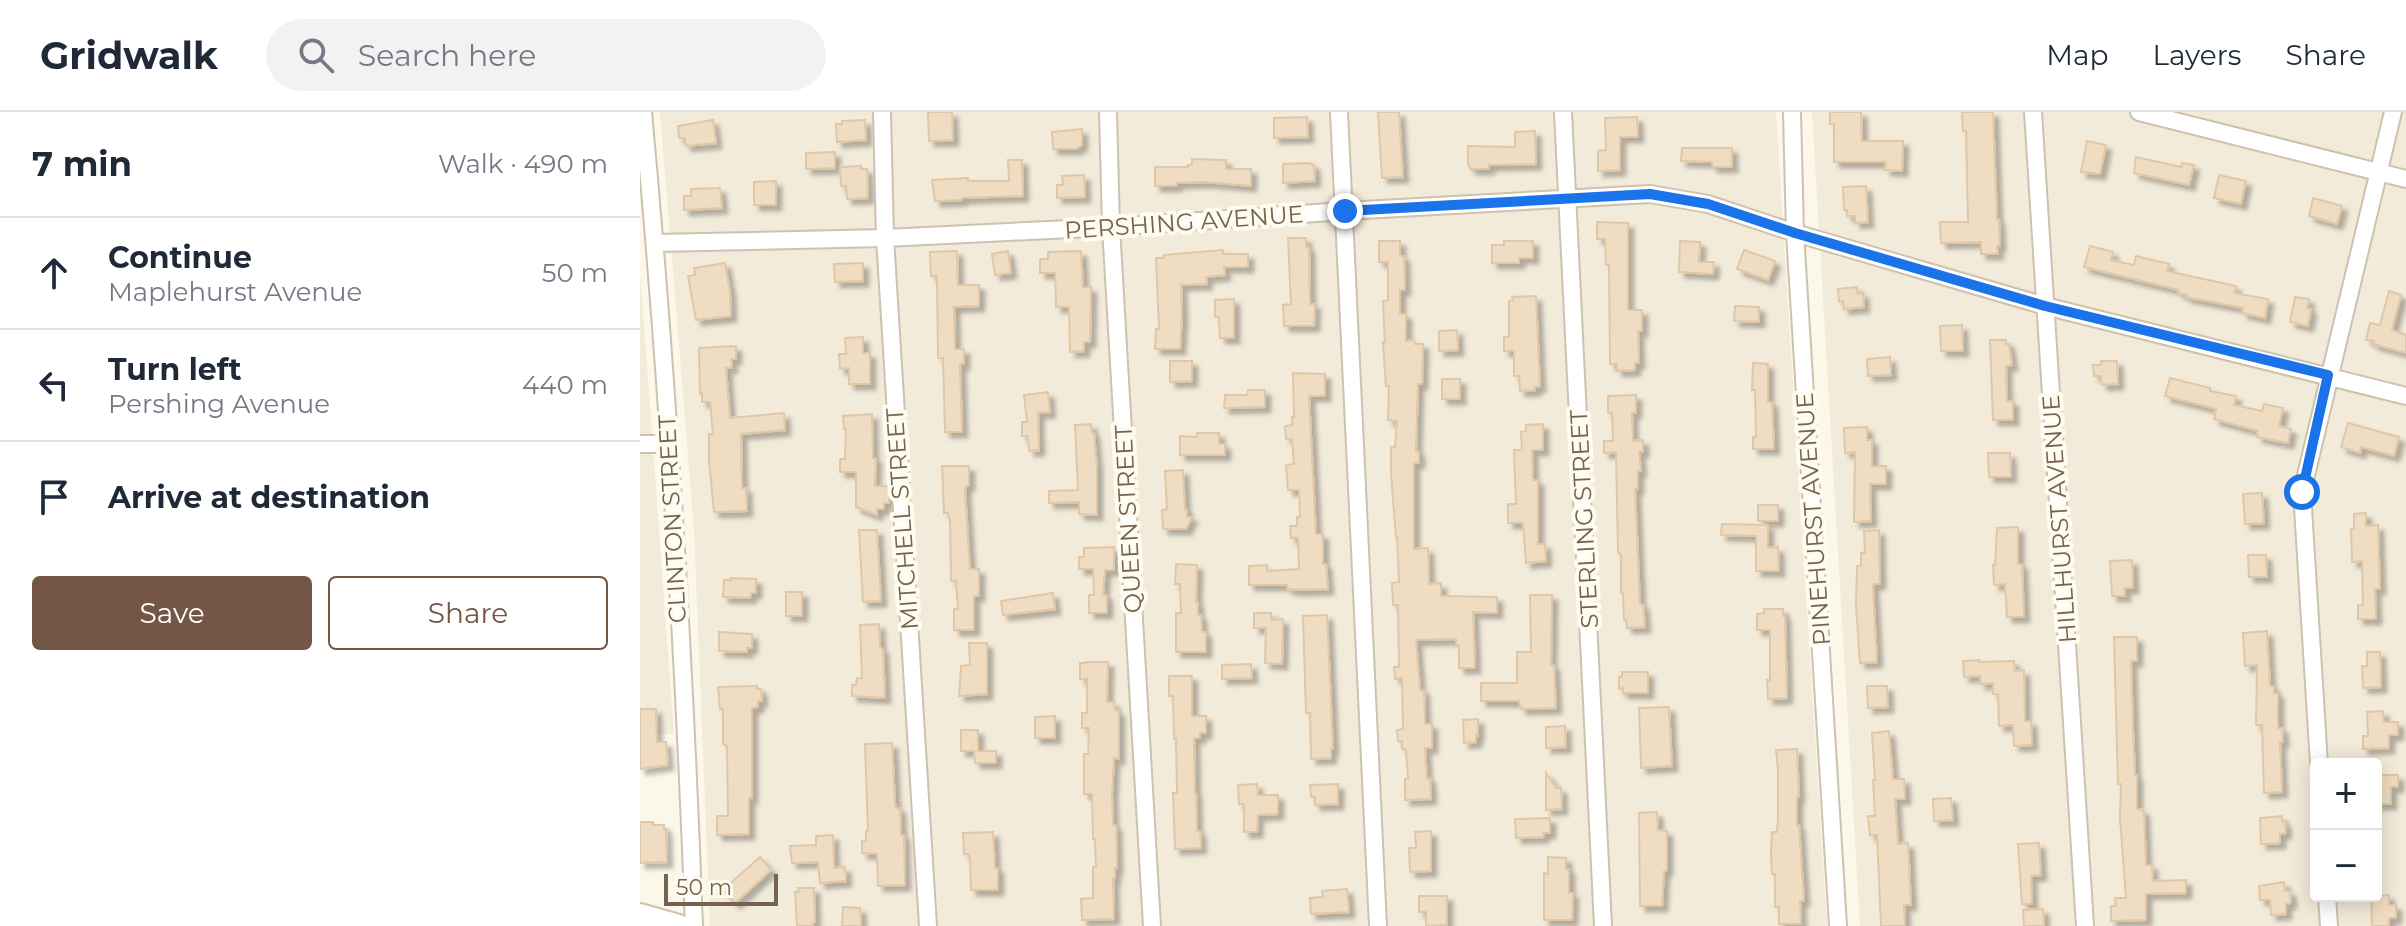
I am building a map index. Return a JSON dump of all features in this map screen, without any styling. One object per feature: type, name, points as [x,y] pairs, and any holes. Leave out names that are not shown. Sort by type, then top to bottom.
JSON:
[{"type":"main road","points":[[640,915],[679,926]]},
{"type":"street","name":"CLINTON STREET","points":[[643,112],[669,444],[694,926]]},
{"type":"street","name":"MITCHELL STREET","points":[[882,112],[885,238],[928,926]]},
{"type":"street","name":"QUEEN STREET","points":[[1108,112],[1111,227],[1152,926]]},
{"type":"street","points":[[1339,112],[1378,926]]},
{"type":"street","name":"STERLING STREET","points":[[1563,112],[1603,926]]},
{"type":"street","name":"PINEHURST AVENUE","points":[[1792,112],[1795,233],[1838,926]]},
{"type":"street","name":"HILLHURST AVENUE","points":[[2033,112],[2085,926]]},
{"type":"street","points":[[2139,112],[2406,179]]},
{"type":"street","points":[[2319,758],[2302,492],[2393,112]]},
{"type":"street","name":"PERSHING AVENUE","points":[[655,243],[885,238],[1111,227],[1650,194],[1708,204],[1795,233],[2045,306],[2406,396]]},
{"type":"street","points":[[640,444],[669,444]]},
{"type":"street","points":[[2327,902],[2329,926]]},
{"type":"shaded area","points":[[660,112],[1776,112],[1827,926],[710,926],[694,530]]},
{"type":"shaded area","points":[[1812,112],[2406,112],[2406,926],[1860,926]]},
{"type":"shaded area","points":[[640,271],[674,734],[640,734]]},
{"type":"building","points":[[928,112],[952,112],[953,140],[929,141]]},
{"type":"building","points":[[1378,112],[1399,112],[1403,177],[1382,178]]},
{"type":"building","points":[[1830,112],[1861,112],[1862,141],[1903,141],[1902,171],[1885,170],[1886,162],[1834,162],[1834,124],[1830,124]]},
{"type":"building","points":[[1962,112],[1993,112],[1998,254],[1981,254],[1981,242],[1941,243],[1940,222],[1968,222],[1966,131],[1963,131]]},
{"type":"building","points":[[1307,117],[1308,137],[1274,138],[1274,118]]},
{"type":"building","points":[[1637,117],[1638,137],[1620,137],[1620,170],[1598,171],[1598,151],[1606,150],[1605,118]]},
{"type":"building","points":[[713,120],[716,143],[686,146],[685,138],[679,138],[678,126]]},
{"type":"building","points":[[865,120],[866,140],[837,142],[836,124]]},
{"type":"building","points":[[1082,129],[1082,145],[1076,149],[1053,149],[1052,132]]},
{"type":"building","points":[[1535,131],[1536,164],[1489,165],[1489,169],[1471,169],[1468,164],[1468,146],[1515,147],[1515,132]]},
{"type":"building","points":[[2087,141],[2106,145],[2100,174],[2081,172]]},
{"type":"building","points":[[1682,148],[1732,148],[1732,167],[1712,167],[1712,162],[1681,161]]},
{"type":"building","points":[[835,152],[835,168],[806,169],[806,153]]},
{"type":"building","points":[[2136,157],[2181,167],[2182,163],[2194,165],[2189,185],[2134,173]]},
{"type":"building","points":[[1192,159],[1226,160],[1226,169],[1251,169],[1251,186],[1204,182],[1155,186],[1155,167],[1188,167],[1192,165]]},
{"type":"building","points":[[1008,160],[1022,160],[1023,196],[935,201],[932,180],[968,178],[968,181],[1009,181]]},
{"type":"building","points":[[1283,164],[1314,165],[1315,181],[1283,183]]},
{"type":"building","points":[[861,166],[861,169],[867,169],[868,198],[847,199],[846,186],[841,186],[840,167]]},
{"type":"building","points":[[1084,175],[1085,197],[1057,198],[1057,185],[1063,185],[1062,176]]},
{"type":"building","points":[[2219,175],[2246,181],[2241,204],[2214,198]]},
{"type":"building","points":[[776,181],[776,205],[754,205],[754,182]]},
{"type":"building","points":[[1866,186],[1868,222],[1855,223],[1855,216],[1847,216],[1847,210],[1844,210],[1843,187]]},
{"type":"building","points":[[720,188],[722,208],[684,210],[684,196],[691,196],[691,189]]},
{"type":"building","points":[[2313,198],[2342,206],[2337,224],[2309,216]]},
{"type":"building","points":[[1597,222],[1628,223],[1628,310],[1642,310],[1642,331],[1638,331],[1639,363],[1635,363],[1635,370],[1617,371],[1617,364],[1610,364],[1609,265],[1606,265],[1605,239],[1597,239]]},
{"type":"building","points":[[1288,238],[1306,238],[1306,247],[1309,247],[1310,304],[1315,304],[1314,326],[1284,326],[1283,305],[1291,304]]},
{"type":"building","points":[[1379,241],[1400,241],[1400,256],[1404,256],[1405,290],[1400,290],[1400,314],[1406,314],[1406,341],[1423,344],[1422,384],[1418,384],[1416,451],[1419,451],[1419,463],[1414,463],[1414,549],[1428,548],[1429,584],[1441,583],[1441,596],[1497,597],[1497,613],[1473,612],[1475,668],[1459,668],[1456,639],[1416,640],[1420,690],[1424,690],[1425,724],[1432,724],[1432,748],[1425,748],[1431,799],[1405,800],[1405,779],[1408,779],[1406,749],[1402,749],[1402,741],[1398,741],[1397,730],[1403,729],[1402,678],[1395,679],[1394,667],[1399,667],[1398,605],[1393,605],[1392,583],[1399,582],[1391,474],[1391,447],[1395,447],[1397,421],[1388,420],[1389,386],[1386,386],[1383,301],[1388,300],[1388,262],[1379,262]]},
{"type":"building","points":[[1504,241],[1533,241],[1533,258],[1519,258],[1519,263],[1492,263],[1492,245],[1504,245]]},
{"type":"building","points":[[1680,241],[1700,242],[1699,262],[1714,262],[1713,274],[1679,272]]},
{"type":"building","points":[[2090,246],[2113,252],[2111,260],[2134,265],[2136,256],[2169,264],[2167,271],[2236,286],[2234,293],[2268,299],[2265,318],[2242,313],[2243,308],[2186,297],[2178,293],[2179,290],[2084,267]]},
{"type":"building","points":[[1223,250],[1223,254],[1248,254],[1248,267],[1224,267],[1225,275],[1206,277],[1207,284],[1181,285],[1180,349],[1155,349],[1156,329],[1159,329],[1156,258]]},
{"type":"building","points":[[1744,250],[1775,261],[1768,280],[1737,269]]},
{"type":"building","points":[[957,251],[958,285],[979,285],[979,306],[954,307],[955,349],[964,349],[964,364],[960,364],[962,432],[945,432],[943,358],[938,358],[937,276],[931,276],[930,252]]},
{"type":"building","points":[[1008,251],[1011,273],[995,275],[992,254]]},
{"type":"building","points":[[1081,251],[1083,287],[1091,287],[1090,342],[1084,342],[1084,351],[1070,352],[1069,307],[1056,307],[1055,273],[1040,273],[1040,259],[1048,259],[1048,252]]},
{"type":"building","points":[[725,263],[731,316],[696,320],[688,276],[695,275],[694,268]]},
{"type":"building","points":[[863,263],[863,281],[835,282],[834,264]]},
{"type":"building","points":[[1857,287],[1858,294],[1863,293],[1864,307],[1844,309],[1843,301],[1839,302],[1838,289]]},
{"type":"building","points":[[2389,291],[2401,295],[2392,330],[2406,335],[2406,353],[2366,340],[2370,323],[2380,325]]},
{"type":"building","points":[[1536,296],[1540,387],[1520,391],[1519,376],[1514,376],[1514,351],[1504,351],[1504,337],[1509,337],[1509,301],[1513,300],[1512,297]]},
{"type":"building","points":[[2295,297],[2309,299],[2308,326],[2290,322]]},
{"type":"building","points":[[1234,299],[1234,338],[1220,338],[1215,300]]},
{"type":"building","points":[[1735,306],[1759,307],[1759,322],[1734,321]]},
{"type":"building","points":[[1962,325],[1963,351],[1941,351],[1940,326]]},
{"type":"building","points":[[1457,330],[1458,350],[1439,351],[1439,331]]},
{"type":"building","points":[[863,337],[863,353],[870,353],[870,384],[849,384],[849,368],[840,369],[839,354],[846,354],[845,338]]},
{"type":"building","points":[[1990,340],[2006,340],[2009,344],[2012,365],[2006,366],[2007,401],[2013,401],[2013,420],[1993,420]]},
{"type":"building","points":[[736,346],[736,359],[731,359],[732,368],[726,368],[730,418],[784,413],[785,430],[741,434],[742,488],[746,488],[747,511],[714,512],[709,460],[709,434],[713,434],[710,402],[702,402],[700,394],[699,348]]},
{"type":"building","points":[[1890,357],[1891,375],[1868,376],[1867,359]]},
{"type":"building","points":[[1170,361],[1192,361],[1192,381],[1170,382]]},
{"type":"building","points":[[2101,361],[2117,361],[2118,384],[2102,385],[2101,376],[2094,376],[2093,365],[2101,365]]},
{"type":"building","points":[[1753,363],[1768,364],[1768,402],[1772,402],[1774,449],[1753,449],[1753,437],[1756,437]]},
{"type":"building","points":[[1293,373],[1325,374],[1325,396],[1309,396],[1316,534],[1323,534],[1323,564],[1326,564],[1328,589],[1249,585],[1249,566],[1267,565],[1267,571],[1299,569],[1298,538],[1291,538],[1290,526],[1297,526],[1297,517],[1300,517],[1299,490],[1288,490],[1286,465],[1294,464],[1292,439],[1286,439],[1285,426],[1292,425],[1294,417]]},
{"type":"building","points":[[2170,378],[2236,396],[2234,405],[2262,411],[2264,404],[2283,408],[2279,426],[2291,429],[2288,443],[2257,437],[2258,431],[2214,419],[2216,409],[2165,396]]},
{"type":"building","points":[[1442,379],[1460,379],[1460,399],[1442,399]]},
{"type":"building","points":[[1248,390],[1265,390],[1265,407],[1224,408],[1225,395],[1247,395]]},
{"type":"building","points":[[1048,392],[1050,412],[1038,413],[1039,450],[1029,451],[1028,436],[1022,436],[1022,422],[1027,422],[1024,395]]},
{"type":"building","points":[[1636,395],[1636,413],[1632,413],[1633,441],[1643,440],[1643,452],[1639,452],[1641,471],[1638,471],[1638,489],[1635,489],[1640,604],[1643,604],[1645,627],[1627,628],[1621,593],[1621,555],[1618,552],[1616,452],[1604,453],[1604,441],[1613,441],[1608,396]]},
{"type":"building","points":[[872,414],[875,486],[889,486],[889,503],[884,503],[884,509],[877,509],[877,515],[856,507],[856,472],[840,472],[840,459],[845,459],[843,416]]},
{"type":"building","points":[[2348,423],[2399,437],[2394,456],[2361,447],[2360,453],[2341,447]]},
{"type":"building","points":[[1091,424],[1097,467],[1097,515],[1079,514],[1079,502],[1049,503],[1049,491],[1078,490],[1075,425]]},
{"type":"building","points":[[1543,424],[1543,450],[1532,450],[1533,480],[1538,480],[1538,544],[1545,544],[1546,561],[1526,563],[1523,523],[1508,523],[1508,504],[1516,504],[1514,450],[1522,450],[1521,432],[1526,431],[1526,425]]},
{"type":"building","points":[[1867,427],[1867,440],[1872,440],[1872,466],[1886,466],[1886,484],[1870,484],[1871,521],[1854,522],[1855,452],[1845,453],[1844,428]]},
{"type":"building","points":[[1197,433],[1219,433],[1219,444],[1225,444],[1225,455],[1180,455],[1180,436],[1197,437]]},
{"type":"building","points":[[1988,453],[2010,453],[2011,477],[1989,477]]},
{"type":"building","points":[[942,466],[969,466],[969,485],[965,490],[970,569],[979,569],[979,596],[974,596],[974,630],[954,630],[954,609],[958,609],[956,581],[951,581],[950,520],[948,513],[944,513]]},
{"type":"building","points":[[1183,470],[1185,509],[1187,517],[1192,517],[1186,529],[1163,529],[1162,510],[1167,509],[1165,471]]},
{"type":"building","points":[[2262,493],[2264,523],[2245,524],[2243,494]]},
{"type":"building","points":[[1758,505],[1778,505],[1778,521],[1758,521]]},
{"type":"building","points":[[2366,513],[2366,526],[2378,525],[2380,589],[2375,589],[2376,619],[2358,619],[2358,605],[2363,605],[2362,561],[2352,562],[2354,514]]},
{"type":"building","points":[[1722,524],[1768,525],[1768,548],[1778,547],[1779,571],[1756,571],[1756,536],[1721,535]]},
{"type":"building","points":[[2018,527],[2018,564],[2022,564],[2024,617],[2007,617],[2005,584],[1994,585],[1997,528]]},
{"type":"building","points":[[859,530],[877,530],[881,601],[863,602]]},
{"type":"building","points":[[1879,530],[1880,584],[1873,587],[1877,662],[1860,663],[1857,566],[1861,566],[1861,553],[1865,553],[1864,531]]},
{"type":"building","points":[[1114,547],[1114,570],[1105,570],[1103,595],[1107,595],[1107,613],[1089,613],[1089,595],[1094,595],[1093,569],[1079,569],[1079,557],[1084,557],[1084,548]]},
{"type":"building","points":[[2248,555],[2266,555],[2267,577],[2249,577]]},
{"type":"building","points":[[2132,560],[2133,588],[2124,588],[2125,596],[2112,596],[2110,561]]},
{"type":"building","points":[[1176,564],[1197,565],[1196,602],[1202,632],[1206,632],[1206,652],[1176,652],[1176,613],[1181,613],[1180,584],[1175,584]]},
{"type":"building","points":[[756,579],[756,593],[751,593],[750,598],[723,597],[724,580]]},
{"type":"building","points":[[786,592],[802,592],[802,616],[786,616]]},
{"type":"building","points":[[1053,593],[1055,609],[1003,615],[1001,601]]},
{"type":"building","points":[[1530,595],[1552,595],[1551,665],[1554,665],[1556,708],[1521,709],[1519,701],[1481,701],[1481,683],[1517,683],[1517,652],[1531,652]]},
{"type":"building","points":[[1764,609],[1783,609],[1785,616],[1787,698],[1768,699],[1770,630],[1757,630],[1757,614],[1764,613]]},
{"type":"building","points":[[1254,613],[1271,613],[1271,620],[1283,619],[1282,664],[1265,663],[1266,628],[1254,628]]},
{"type":"building","points":[[1327,615],[1333,749],[1331,758],[1311,759],[1310,713],[1306,713],[1303,616]]},
{"type":"building","points":[[879,624],[885,698],[852,696],[852,685],[856,685],[857,678],[862,678],[860,625]]},
{"type":"building","points":[[2267,631],[2270,686],[2274,686],[2274,693],[2278,693],[2278,728],[2282,728],[2283,742],[2280,742],[2282,792],[2264,793],[2262,725],[2256,725],[2257,665],[2245,666],[2243,633]]},
{"type":"building","points":[[719,632],[752,634],[752,648],[747,648],[747,652],[719,651]]},
{"type":"building","points":[[2114,637],[2137,637],[2137,661],[2131,661],[2133,729],[2137,809],[2144,813],[2146,865],[2152,865],[2153,881],[2186,880],[2186,893],[2146,894],[2146,920],[2111,921],[2111,906],[2116,906],[2115,898],[2126,898],[2120,818],[2121,784],[2118,784]]},
{"type":"building","points":[[969,643],[987,643],[987,694],[959,696],[961,666],[970,665]]},
{"type":"building","points":[[2367,652],[2380,652],[2381,687],[2363,688],[2362,666],[2367,666]]},
{"type":"building","points":[[1963,661],[2014,661],[2015,671],[2024,670],[2025,721],[2031,721],[2032,745],[2014,746],[2013,725],[1999,726],[1998,694],[1993,694],[1993,683],[1980,684],[1980,676],[1964,677]]},
{"type":"building","points":[[1108,662],[1107,702],[1114,702],[1115,710],[1119,711],[1119,759],[1114,758],[1112,794],[1117,868],[1113,879],[1114,919],[1082,920],[1081,899],[1093,898],[1093,867],[1096,867],[1092,794],[1084,794],[1084,754],[1088,754],[1089,728],[1082,728],[1082,713],[1087,713],[1087,679],[1080,679],[1080,663]]},
{"type":"building","points":[[1251,664],[1252,678],[1222,679],[1222,665]]},
{"type":"building","points":[[1622,672],[1648,672],[1648,693],[1623,693],[1623,688],[1619,689]]},
{"type":"building","points":[[1169,676],[1192,676],[1192,716],[1206,716],[1206,733],[1194,738],[1197,831],[1200,831],[1201,848],[1175,849],[1173,793],[1177,793],[1176,739]]},
{"type":"building","points":[[757,686],[761,689],[762,701],[758,701],[758,707],[752,708],[749,834],[717,835],[717,816],[728,816],[727,746],[723,744],[723,709],[720,709],[718,687]]},
{"type":"building","points":[[1867,686],[1887,686],[1888,707],[1868,708]]},
{"type":"building","points":[[1669,707],[1672,766],[1641,768],[1639,708]]},
{"type":"building","points":[[640,709],[656,709],[657,742],[666,742],[668,765],[640,769]]},
{"type":"building","points":[[2383,711],[2384,722],[2398,722],[2398,735],[2389,735],[2389,748],[2363,749],[2363,736],[2368,736],[2367,712]]},
{"type":"building","points":[[1055,716],[1055,738],[1035,738],[1035,717]]},
{"type":"building","points":[[1478,719],[1476,742],[1464,743],[1463,720]]},
{"type":"building","points":[[1565,726],[1566,747],[1546,748],[1546,727]]},
{"type":"building","points":[[961,730],[978,730],[978,751],[996,751],[996,763],[975,763],[974,751],[961,751]]},
{"type":"building","points":[[1889,731],[1893,779],[1904,779],[1905,799],[1895,799],[1898,844],[1908,843],[1911,905],[1904,905],[1905,926],[1881,926],[1877,835],[1870,835],[1868,816],[1875,816],[1872,733]]},
{"type":"building","points":[[892,743],[895,803],[896,808],[900,808],[901,835],[904,835],[905,885],[878,886],[877,854],[862,853],[862,841],[866,841],[868,831],[865,744]]},
{"type":"building","points":[[1797,749],[1797,825],[1804,901],[1800,901],[1801,924],[1779,924],[1771,852],[1772,832],[1777,832],[1778,818],[1776,750]]},
{"type":"building","points":[[1546,773],[1556,788],[1561,788],[1562,809],[1546,810]]},
{"type":"building","points":[[2382,775],[2398,775],[2398,787],[2391,787],[2391,804],[2382,804]]},
{"type":"building","points":[[1257,784],[1258,795],[1278,795],[1278,814],[1258,815],[1257,832],[1244,832],[1244,804],[1239,804],[1238,785]]},
{"type":"building","points":[[1338,784],[1338,804],[1315,805],[1310,785]]},
{"type":"building","points":[[1951,798],[1953,820],[1934,821],[1933,799]]},
{"type":"building","points":[[1657,812],[1658,830],[1667,831],[1667,870],[1664,871],[1662,906],[1640,906],[1639,813]]},
{"type":"building","points":[[2282,816],[2286,833],[2280,834],[2280,843],[2261,844],[2260,818]]},
{"type":"building","points":[[1550,818],[1550,833],[1544,833],[1543,837],[1516,838],[1515,819]]},
{"type":"building","points":[[640,822],[664,825],[667,862],[640,863]]},
{"type":"building","points":[[1431,831],[1431,871],[1410,872],[1409,848],[1416,848],[1415,832]]},
{"type":"building","points":[[993,832],[998,890],[971,890],[970,858],[969,854],[964,854],[963,833]]},
{"type":"building","points":[[833,835],[834,868],[845,867],[846,881],[820,883],[818,862],[792,863],[790,846],[816,845],[816,836]]},
{"type":"building","points":[[2039,843],[2041,875],[2031,876],[2032,904],[2022,904],[2018,844]]},
{"type":"building","points":[[760,857],[771,870],[735,903],[723,890]]},
{"type":"building","points":[[1548,857],[1566,858],[1569,893],[1573,893],[1572,920],[1544,920],[1544,873],[1548,874]]},
{"type":"building","points":[[2284,882],[2285,891],[2290,891],[2291,903],[2286,904],[2286,914],[2271,915],[2270,900],[2260,900],[2259,886]]},
{"type":"building","points":[[798,888],[814,888],[813,926],[797,926],[795,892],[799,892]]},
{"type":"building","points":[[1347,889],[1349,912],[1311,914],[1310,898],[1323,897],[1322,891]]},
{"type":"building","points":[[2382,895],[2389,895],[2389,905],[2396,905],[2396,918],[2389,918],[2389,926],[2372,926],[2371,902],[2382,902]]},
{"type":"building","points":[[1419,896],[1447,896],[1447,925],[1426,926],[1426,912],[1419,912]]},
{"type":"building","points":[[843,907],[860,908],[861,926],[842,926]]},
{"type":"building","points":[[2043,909],[2044,926],[2024,926],[2023,910]]},
{"type":"route","points":[[1345,211],[1650,194],[1708,204],[1795,233],[2045,306],[2328,375],[2302,492]]}]
